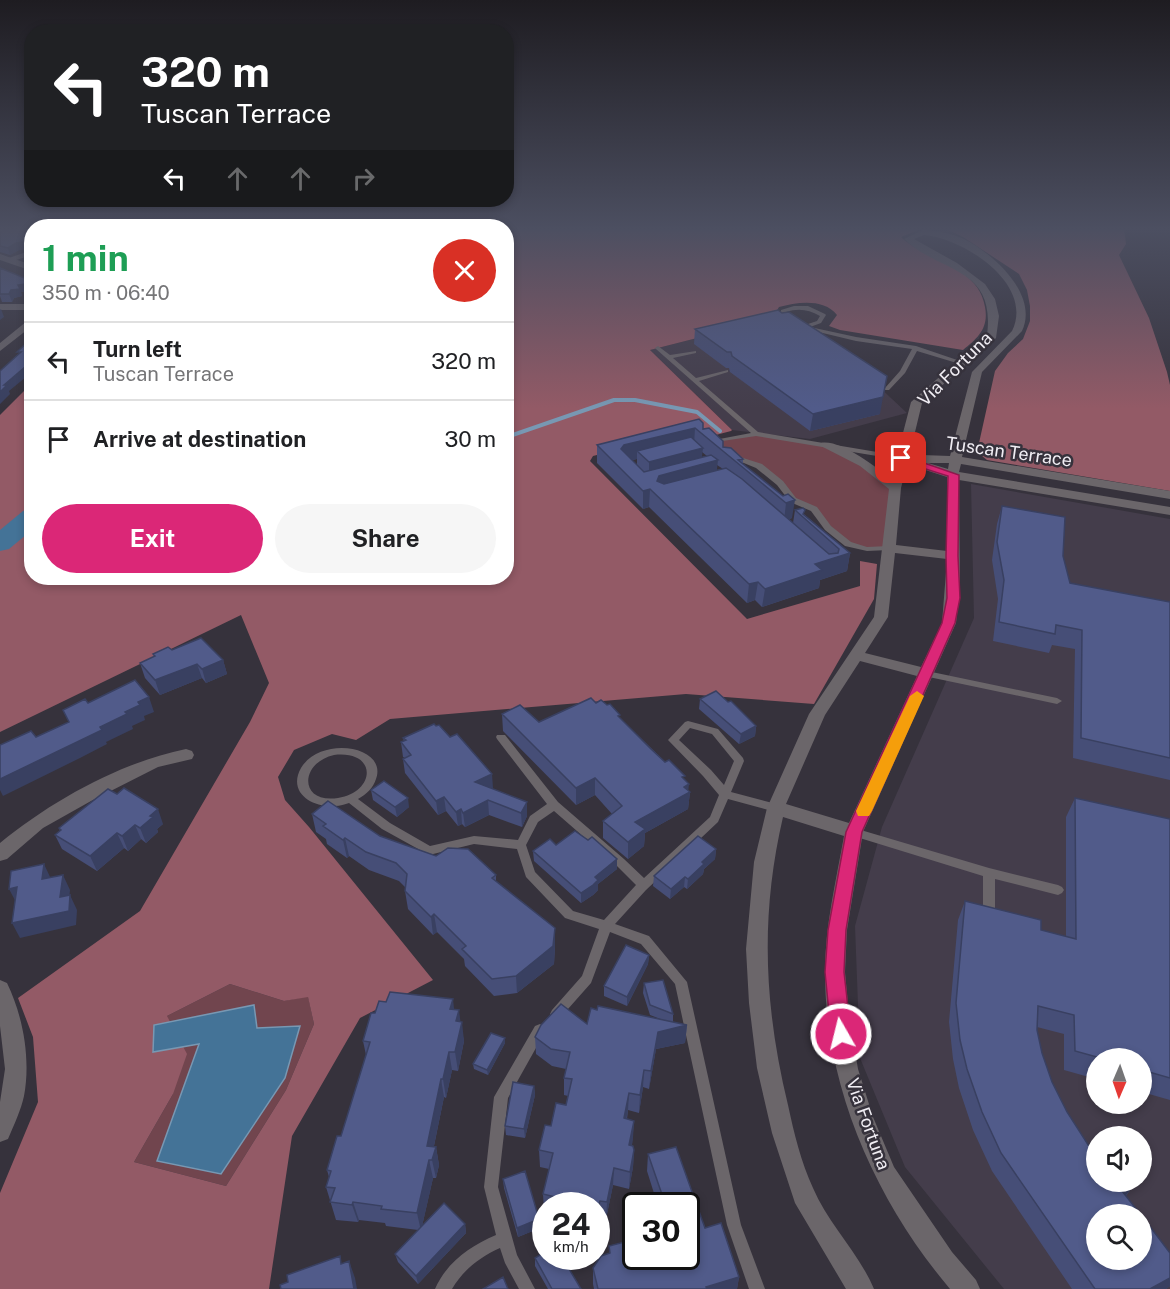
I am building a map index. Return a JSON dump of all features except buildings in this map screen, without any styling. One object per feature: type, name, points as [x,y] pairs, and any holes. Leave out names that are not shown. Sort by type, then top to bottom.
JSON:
[{"type":"street","name":"Via Fortuna","points":[[861,1289],[803,1195],[783,1133],[768,1068],[759,1003],[756,949],[762,862],[776,808],[817,714],[881,617],[895,488],[917,402],[992,336],[995,326],[990,299],[985,288]]},
{"type":"street","name":"Via Fortuna","points":[[967,1289],[943,1261],[886,1175],[862,1117],[847,1069],[838,1016],[835,972],[837,930],[854,832],[949,623],[952,606],[955,467],[977,372],[1006,343],[1020,324],[1021,299],[1011,288]]},
{"type":"street","points":[[0,307],[24,307]]},
{"type":"street","points":[[0,348],[24,327]]},
{"type":"street","points":[[960,362],[980,367]]},
{"type":"street","points":[[825,445],[864,463],[895,488]]},
{"type":"street","name":"Tuscan Terrace","points":[[901,458],[1170,495]]},
{"type":"street","name":"Tuscan Terrace","points":[[955,467],[1170,511]]},
{"type":"street","points":[[889,548],[952,556]]},
{"type":"street","points":[[856,655],[927,674]]},
{"type":"street","points":[[0,854],[37,824],[85,796],[154,762],[186,755]]},
{"type":"street","points":[[776,808],[854,832]]},
{"type":"street","points":[[0,989],[8,1011],[16,1072],[12,1097],[0,1131]]},
{"type":"lane","points":[[804,327],[819,322],[823,315],[812,308],[795,306],[783,311],[783,318],[804,327],[856,339],[916,348],[960,362]]},
{"type":"lane","points":[[658,348],[756,434]]},
{"type":"lane","points":[[887,389],[903,372],[916,348]]},
{"type":"lane","points":[[669,357],[694,351]]},
{"type":"lane","points":[[694,380],[726,370]]},
{"type":"lane","points":[[705,443],[756,434],[901,458]]},
{"type":"lane","points":[[726,462],[740,459],[759,466],[780,483],[793,500],[814,509],[828,528],[848,543],[867,549],[889,548]]},
{"type":"lane","points":[[808,519],[819,516]]},
{"type":"lane","points":[[927,674],[1057,701]]},
{"type":"lane","points":[[527,1289],[510,1258],[491,1187],[501,1097],[538,1033],[587,979],[606,926],[642,886],[714,819],[725,794],[739,761],[716,731],[688,724],[673,740],[725,794],[776,808]]},
{"type":"lane","points":[[501,737],[554,805],[620,862],[642,886]]},
{"type":"lane","points":[[351,799],[369,786],[373,778],[370,762],[364,756],[356,752],[334,752],[313,760],[305,768],[301,777],[306,794],[326,803],[351,799],[386,826],[429,851],[474,840],[521,845]]},
{"type":"lane","points":[[554,805],[534,819],[521,845],[530,874],[569,915],[645,940],[681,982],[734,1225],[757,1289]]},
{"type":"lane","points":[[854,832],[989,873],[1058,890]]},
{"type":"lane","points":[[989,873],[989,916]]},
{"type":"lane","points":[[443,1289],[450,1274],[480,1248],[505,1239]]},
{"type":"shaded area","points":[[514,288],[977,288],[986,314],[984,327],[978,337],[963,350],[840,330],[829,326],[837,315],[832,310],[810,303],[779,307],[776,318],[650,350],[732,430],[712,436],[703,428],[593,456],[590,461],[747,619],[860,586],[860,561],[877,564],[874,599],[814,704],[686,694],[390,719],[356,740],[332,734],[294,750],[278,777],[285,800],[433,980],[360,1018],[292,1136],[269,1289],[0,1289],[0,1193],[38,1102],[33,1037],[18,998],[140,911],[250,722],[269,683],[241,615],[0,732],[0,415],[24,391],[24,585],[514,585]],"holes":[[[230,984],[284,1001],[308,997],[314,1024],[286,1090],[226,1186],[134,1162],[173,1094],[187,1054],[167,1016]]]},
{"type":"shaded area","points":[[1026,288],[1135,288],[1149,318],[1170,385],[1170,491],[987,460],[977,452],[995,371],[1008,353],[1023,339],[1030,321]]},
{"type":"shaded area","points":[[776,318],[829,340],[907,413],[810,439],[732,430],[650,350]]},
{"type":"shaded area","points":[[756,434],[825,445],[864,463],[895,488],[889,548],[867,549],[848,544],[814,509],[793,500],[759,466],[705,443]]},
{"type":"shaded area","points":[[971,484],[1170,519],[1170,1289],[1004,1289],[905,1167],[860,1058],[855,926],[882,827],[974,618]]},
{"type":"shaded area","points":[[230,984],[284,1001],[308,996],[314,1024],[286,1090],[226,1186],[134,1162],[173,1094],[167,1016]]},
{"type":"water","points":[[254,1005],[257,1028],[300,1026],[285,1078],[221,1174],[157,1161],[199,1044],[153,1052],[154,1025]]},
{"type":"waterway","points":[[514,435],[614,400],[635,400],[697,412],[720,431]]},
{"type":"waterway","points":[[0,543],[24,523]]},
{"type":"slow traffic","points":[[864,811],[917,696]]},
{"type":"route","points":[[841,1034],[835,972],[837,930],[854,832],[949,623],[954,598],[952,556],[954,475],[901,458]]}]
